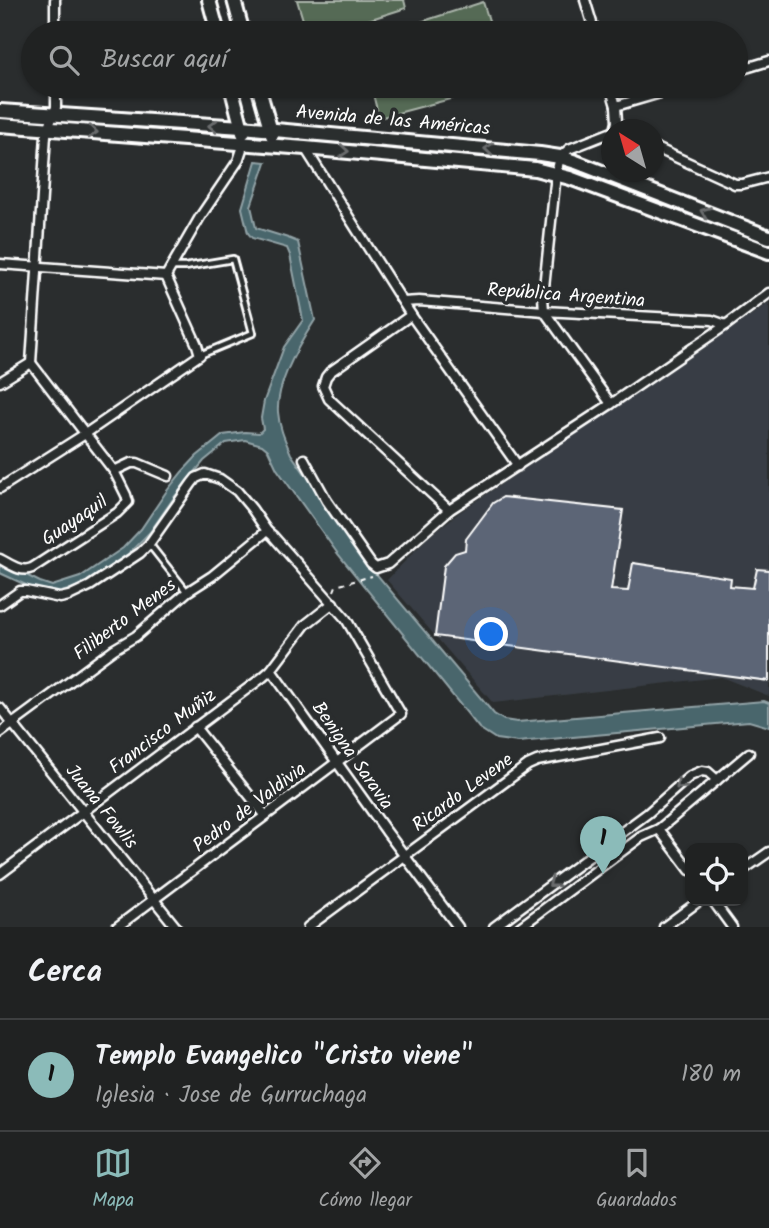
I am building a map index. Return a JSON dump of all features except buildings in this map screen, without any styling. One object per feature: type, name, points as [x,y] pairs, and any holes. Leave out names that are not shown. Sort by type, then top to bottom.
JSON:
[{"type":"main road","points":[[209,0],[215,21]]},
{"type":"main road","points":[[234,0],[240,21]]},
{"type":"main road","points":[[235,98],[244,143]]},
{"type":"main road","points":[[261,98],[275,146]]},
{"type":"main road","name":"Avenida de las Américas","points":[[0,111],[243,127],[560,157],[769,237]]},
{"type":"main road","name":"Avenida de las Américas","points":[[0,125],[535,169],[570,178],[769,252]]},
{"type":"street","points":[[55,0],[55,21]]},
{"type":"street","points":[[585,0],[591,21]]},
{"type":"street","points":[[748,67],[769,61]]},
{"type":"street","points":[[56,98],[56,107],[48,129],[31,363],[114,471],[137,463],[168,476]]},
{"type":"street","points":[[614,98],[617,119]]},
{"type":"street","points":[[616,106],[643,98]]},
{"type":"street","points":[[601,136],[569,149],[560,157],[542,297],[544,311],[611,404]]},
{"type":"street","points":[[0,488],[85,434],[200,355],[166,276],[200,217],[238,161],[244,143]]},
{"type":"street","points":[[305,148],[411,315],[518,466]]},
{"type":"street","points":[[664,152],[735,184],[769,177]]},
{"type":"street","points":[[0,264],[166,276]]},
{"type":"street","points":[[304,458],[327,501],[376,568],[387,564],[449,510],[611,404],[769,293]]},
{"type":"street","name":"República Argentina","points":[[403,302],[712,320],[726,325]]},
{"type":"street","points":[[411,315],[331,372],[323,386],[329,399],[449,510]]},
{"type":"street","points":[[0,382],[31,363]]},
{"type":"street","name":"Guayaquil","points":[[0,559],[27,570],[117,513],[128,502],[114,471]]},
{"type":"street","points":[[0,605],[20,591],[53,597],[69,596],[90,586],[140,553],[191,483],[205,474],[220,479],[237,491],[267,531],[332,601]]},
{"type":"street","name":"Filiberto Menes","points":[[0,733],[114,649],[136,636],[267,531]]},
{"type":"street","name":"Francisco Muñiz","points":[[0,874],[271,670],[305,625],[332,601]]},
{"type":"street","name":"Pedro de Valdivia","points":[[117,927],[401,714],[346,619],[332,601]]},
{"type":"street","name":"Benigna Saravia","points":[[271,670],[458,927]]},
{"type":"street","name":"Juana Fowlis","points":[[0,708],[176,927]]},
{"type":"street","points":[[195,727],[265,816]]},
{"type":"street","name":"Ricardo Levene","points":[[308,927],[528,765],[537,761],[660,738]]},
{"type":"street","points":[[520,927],[641,837],[660,829],[749,753]]},
{"type":"street","points":[[494,927],[648,813],[690,776],[702,771],[708,772],[717,780]]},
{"type":"street","points":[[660,829],[685,863]]},
{"type":"street","points":[[748,867],[769,852]]},
{"type":"street","points":[[664,927],[692,906]]},
{"type":"street","points":[[717,906],[732,927]]},
{"type":"lane","points":[[170,267],[185,267],[233,258],[253,333],[200,355]]},
{"type":"lane","points":[[149,544],[187,593]]},
{"type":"path","points":[[332,601],[336,586],[381,574]]},
{"type":"shaded area","points":[[769,303],[769,696],[721,677],[493,703],[387,580],[428,537],[460,512]]},
{"type":"green space","points":[[297,0],[404,0],[406,8],[365,21],[303,21]]},
{"type":"green space","points":[[483,2],[489,21],[424,21]]},
{"type":"green space","points":[[374,98],[454,98],[379,118]]},
{"type":"water","points":[[256,161],[266,162],[251,206],[256,228],[298,242],[315,320],[290,364],[278,401],[280,423],[291,454],[373,570],[494,714],[504,720],[517,722],[764,701],[769,703],[769,727],[749,721],[518,742],[496,739],[479,728],[338,554],[277,469],[268,450],[262,445],[245,440],[226,443],[204,461],[150,532],[128,554],[84,584],[57,594],[41,592],[0,573],[0,562],[52,586],[80,577],[123,548],[141,529],[166,492],[197,456],[223,435],[259,433],[263,429],[261,418],[264,401],[284,347],[303,320],[287,248],[252,238],[248,233],[242,208]]},
{"type":"waterway","points":[[226,0],[232,21]]},
{"type":"waterway","points":[[254,98],[259,114]]},
{"type":"place","name":"Templo Evangelico \"Cristo viene\"","points":[[603,874]]}]
